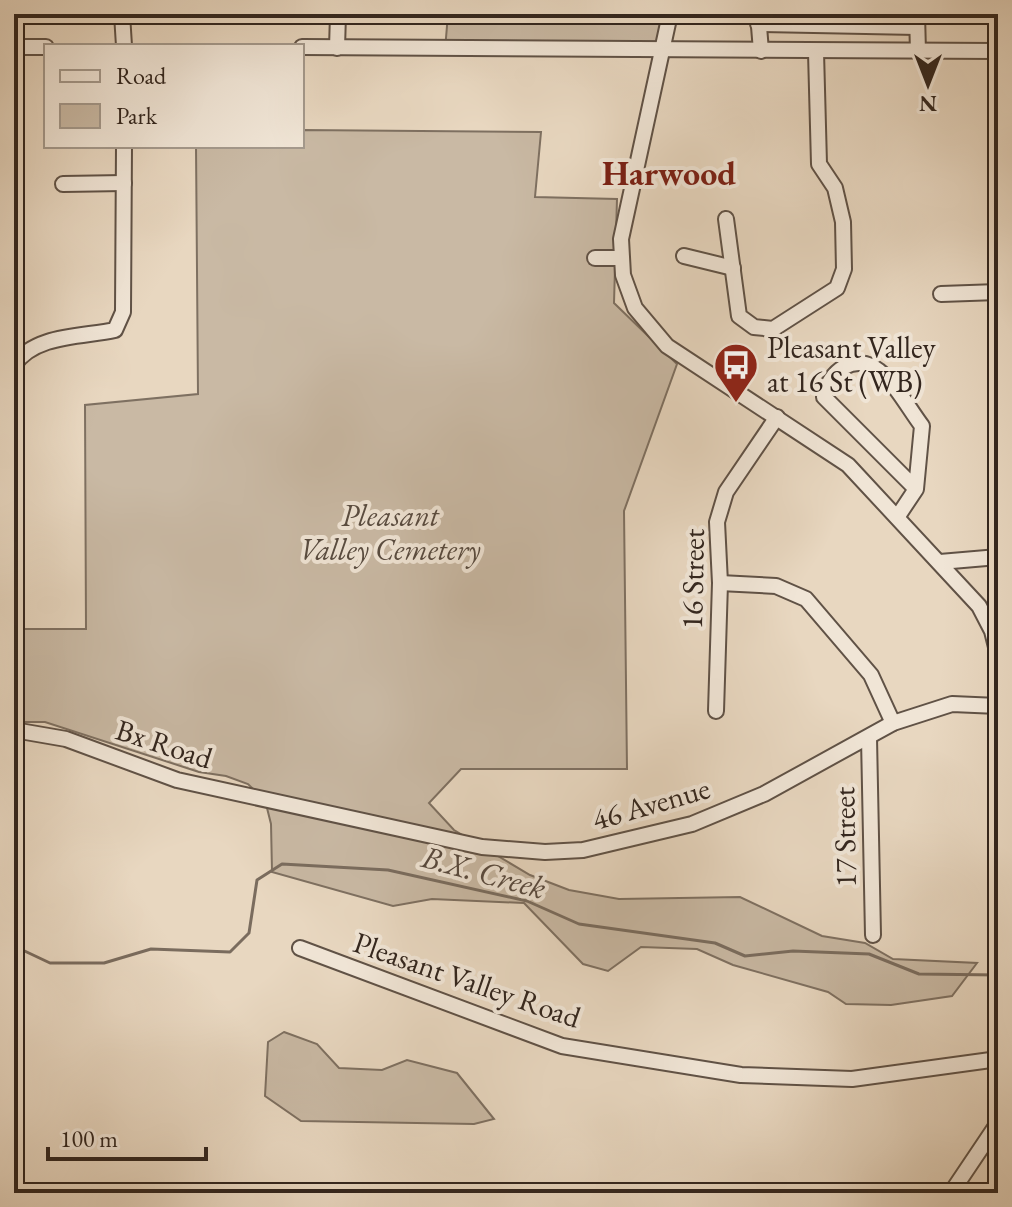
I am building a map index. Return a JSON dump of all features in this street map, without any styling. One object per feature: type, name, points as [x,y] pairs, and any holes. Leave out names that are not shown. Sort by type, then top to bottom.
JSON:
[{"type":"street","points":[[122,14],[124,44]]},
{"type":"street","points":[[337,48],[338,14]]},
{"type":"street","points":[[670,14],[621,258],[623,275],[635,308],[667,346],[848,465],[979,606],[992,631],[998,655]]},
{"type":"street","points":[[761,51],[758,19],[917,21],[918,52]]},
{"type":"street","points":[[14,47],[44,47]]},
{"type":"street","points":[[304,47],[998,51]]},
{"type":"street","points":[[726,219],[739,316],[754,327],[773,329],[837,288],[844,269],[843,222],[835,188],[819,164],[816,52]]},
{"type":"street","points":[[14,365],[18,358],[55,338],[115,330],[123,312],[124,148]]},
{"type":"street","points":[[63,184],[124,183]]},
{"type":"street","points":[[684,256],[733,268]]},
{"type":"street","points":[[595,258],[621,258]]},
{"type":"street","points":[[941,294],[998,292]]},
{"type":"street","points":[[898,516],[916,489],[922,426],[879,370],[859,363],[842,366],[827,382],[824,397],[916,489]]},
{"type":"street","name":"16 Street","points":[[716,711],[720,583],[717,522],[726,492],[777,417]]},
{"type":"street","points":[[940,562],[998,557]]},
{"type":"street","points":[[720,583],[776,586],[806,599],[871,675],[893,723]]},
{"type":"street","name":"46 Avenue","points":[[298,807],[482,847],[545,852],[583,850],[692,824],[764,794],[893,723],[952,704],[998,706]]},
{"type":"street","name":"Bx Road","points":[[14,730],[66,739],[177,780],[298,807]]},
{"type":"street","name":"17 Street","points":[[869,738],[873,935]]},
{"type":"street","name":"Pleasant Valley Road","points":[[300,948],[562,1046],[741,1075],[852,1079],[998,1059]]},
{"type":"street","points":[[951,1193],[998,1123]]},
{"type":"green space","points":[[448,14],[673,14],[667,43],[445,50]]},
{"type":"green space","name":"Pleasant Valley Cemetery","points":[[304,130],[541,132],[535,197],[617,199],[614,303],[677,364],[624,511],[627,769],[461,769],[429,803],[454,830],[530,875],[569,890],[619,899],[740,897],[822,936],[865,943],[893,959],[977,963],[952,996],[891,1005],[846,1004],[828,992],[733,965],[697,949],[641,947],[608,971],[583,964],[524,903],[432,899],[393,906],[272,872],[271,824],[265,800],[248,784],[226,776],[199,772],[45,722],[14,722],[14,629],[86,629],[85,405],[198,394],[196,148],[304,148]]},
{"type":"green space","points":[[284,1032],[317,1044],[339,1068],[382,1070],[407,1060],[457,1073],[494,1119],[474,1124],[301,1121],[265,1096],[268,1042]]},
{"type":"waterway","name":"B.X. Creek","points":[[14,946],[50,963],[104,963],[151,949],[230,952],[249,933],[257,880],[282,864],[388,870],[527,901],[579,924],[715,943],[745,956],[793,951],[869,954],[919,974],[998,975]]},
{"type":"place","name":"Pleasant Valley at 16 St (WB)","points":[[736,404]]},
{"type":"district","name":"Harwood","points":[[669,173]]}]
